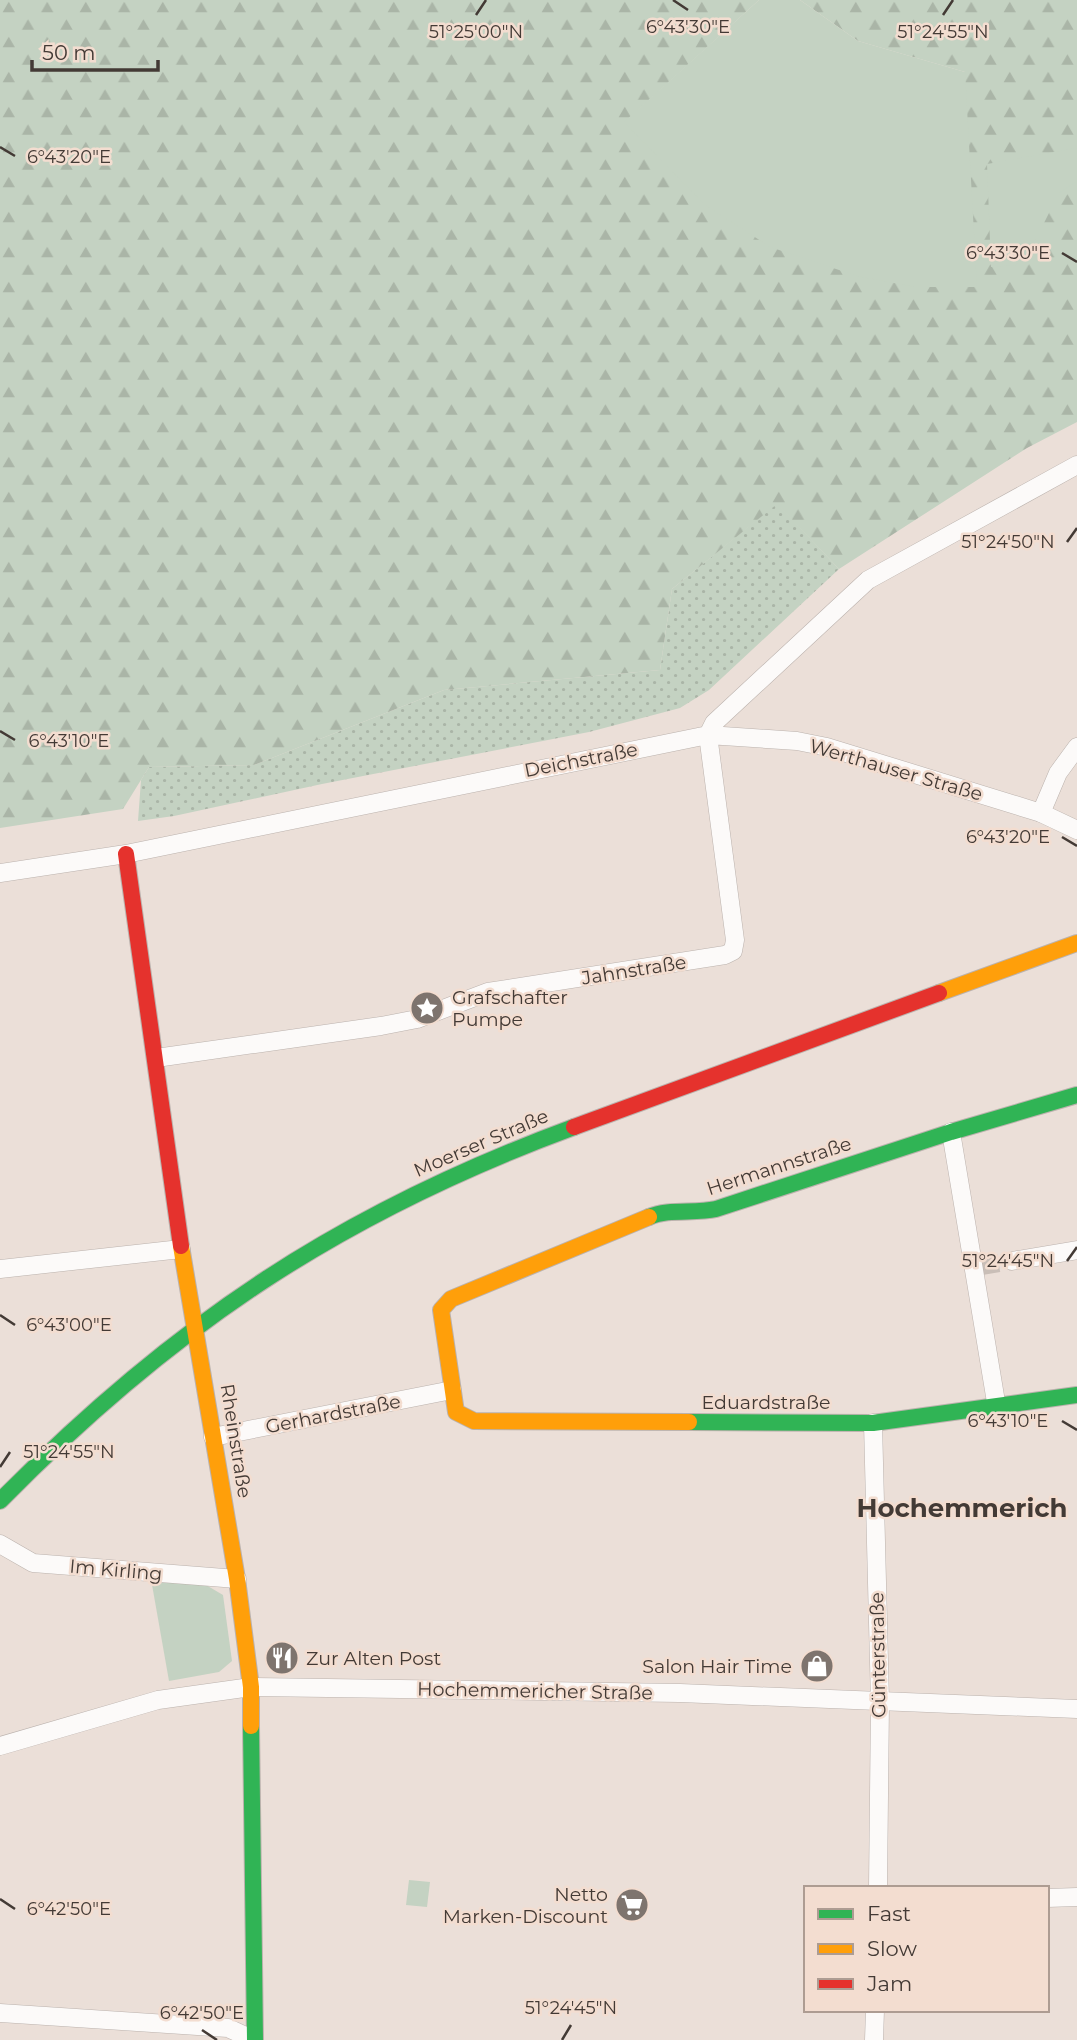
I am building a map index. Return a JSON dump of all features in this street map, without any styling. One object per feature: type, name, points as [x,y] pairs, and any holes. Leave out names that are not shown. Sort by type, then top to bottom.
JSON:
[{"type":"street","points":[[708,735],[714,723],[868,580],[1077,465]]},
{"type":"street","name":"Werthauser Straße","points":[[708,735],[797,741],[827,747],[1041,813],[1077,830]]},
{"type":"street","name":"Deichstraße","points":[[0,873],[126,854],[708,735]]},
{"type":"street","name":"Jahnstraße","points":[[156,1058],[381,1026],[417,1019],[488,992],[725,955],[733,951],[735,940],[708,735]]},
{"type":"street","points":[[1041,813],[1058,773],[1077,747]]},
{"type":"street","name":"Rheinstraße","points":[[126,854],[181,1250],[196,1325],[237,1579],[251,1687],[255,2040]]},
{"type":"street","name":"Moerser Straße","points":[[0,1501],[62,1435],[196,1325],[337,1233],[479,1164],[1077,941]]},
{"type":"street","name":"Hermannstraße","points":[[456,1412],[442,1310],[451,1299],[658,1213],[699,1213],[716,1209],[951,1132],[1077,1095]]},
{"type":"street","points":[[951,1132],[977,1267],[997,1408]]},
{"type":"street","points":[[0,1269],[181,1250]]},
{"type":"street","points":[[1012,1261],[1077,1250]]},
{"type":"street","name":"Gerhardstraße","points":[[213,1437],[452,1390]]},
{"type":"street","name":"Eduardstraße","points":[[456,1412],[474,1421],[873,1423],[1077,1395]]},
{"type":"street","name":"Günterstraße","points":[[873,1423],[880,1702],[878,1886]]},
{"type":"street","name":"Im Kirling","points":[[0,1544],[16,1556],[33,1563],[237,1579]]},
{"type":"street","name":"Hochemmericher Straße","points":[[0,1746],[158,1700],[251,1687],[667,1692],[1077,1710]]},
{"type":"street","points":[[1049,1898],[1077,1897]]},
{"type":"street","points":[[874,2040],[875,2012]]},
{"type":"street","points":[[0,2013],[228,2028],[255,2040]]},
{"type":"green space","points":[[0,0],[759,0],[625,122],[965,72],[858,41],[800,0],[1077,0],[1077,422],[1027,448],[839,569],[777,504],[672,589],[660,670],[444,690],[254,765],[149,767],[123,809],[0,828]]},
{"type":"green space","points":[[759,0],[800,0],[858,41],[965,72],[977,287],[915,287],[857,276],[770,247],[705,205],[624,122]]},
{"type":"green space","points":[[1077,148],[1077,181],[1059,193],[1035,241],[1016,265],[991,267],[987,164]]},
{"type":"green space","points":[[777,503],[839,569],[709,690],[680,708],[589,732],[138,821],[141,780],[149,767],[254,765],[444,690],[660,670],[672,589]]},
{"type":"green space","points":[[151,1579],[206,1585],[223,1595],[232,1661],[219,1672],[169,1681]]},
{"type":"green space","points":[[409,1880],[430,1882],[427,1907],[406,1905]]},
{"type":"tunnel","points":[[981,1266],[1012,1261]]},
{"type":"traffic: fast","points":[[649,1217],[716,1209],[951,1132],[1077,1095]]},
{"type":"traffic: fast","points":[[0,1501],[130,1380],[265,1280],[336,1236],[410,1197],[574,1127]]},
{"type":"traffic: fast","points":[[689,1422],[873,1423],[1077,1395]]},
{"type":"traffic: fast","points":[[251,1726],[255,2040]]},
{"type":"traffic: slow","points":[[939,993],[1077,943]]},
{"type":"traffic: slow","points":[[649,1217],[451,1299],[441,1310],[456,1412],[474,1421],[689,1422]]},
{"type":"traffic: slow","points":[[181,1246],[237,1579],[251,1687],[251,1726]]},
{"type":"traffic: jam","points":[[126,854],[181,1246]]},
{"type":"traffic: jam","points":[[574,1127],[939,993]]},
{"type":"place","name":"Grafschafter Pumpe","points":[[427,1008]]},
{"type":"place","name":"Zur Alten Post","points":[[282,1658]]},
{"type":"place","name":"Salon Hair Time","points":[[817,1666]]},
{"type":"place","name":"Netto Marken-Discount","points":[[632,1905]]},
{"type":"district","name":"Hochemmerich","points":[[962,1508]]}]
